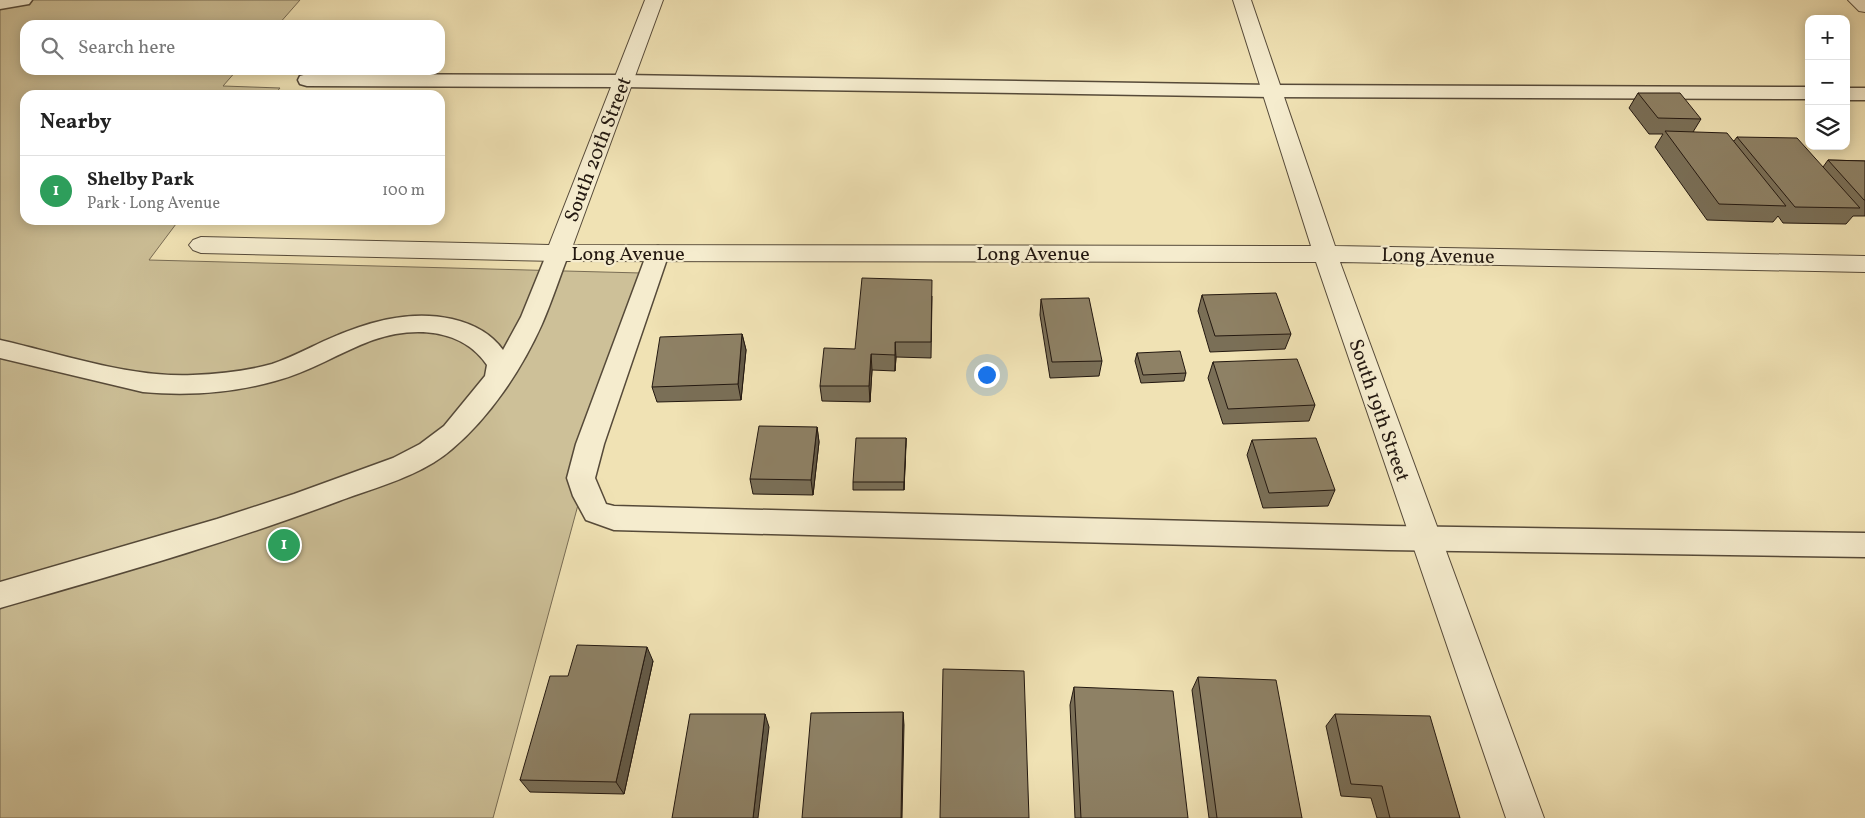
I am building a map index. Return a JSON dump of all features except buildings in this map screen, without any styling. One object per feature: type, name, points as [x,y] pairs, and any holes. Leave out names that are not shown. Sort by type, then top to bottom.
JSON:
[{"type":"street","name":"South 20th Street","points":[[558,252],[654,0]]},
{"type":"street","name":"South 19th Street","points":[[1242,0],[1325,254],[1525,818]]},
{"type":"street","points":[[1857,0],[1865,7]]},
{"type":"street","name":"Long Avenue","points":[[201,245],[658,253],[1325,254],[1865,264]]},
{"type":"lane","points":[[0,4],[24,0]]},
{"type":"lane","points":[[307,80],[623,81],[1273,91],[1805,93]]},
{"type":"lane","points":[[1850,94],[1865,94]]},
{"type":"lane","name":"South 20th Street","points":[[0,595],[248,522],[329,494],[410,462],[433,449],[452,434],[498,377],[515,351],[529,326],[558,252]]},
{"type":"lane","points":[[658,253],[590,444],[580,478],[596,512],[614,518],[1426,539],[1865,545]]},
{"type":"lane","points":[[0,349],[144,383],[206,385],[282,370],[378,330],[416,324],[440,325],[470,333],[485,343],[500,364],[498,377]]},
{"type":"shaded area","points":[[0,0],[300,0],[282,20],[20,20],[20,75],[233,75],[223,86],[280,88],[278,90],[20,90],[20,225],[175,225],[149,260],[641,273],[493,818],[0,818]]},
{"type":"place","name":"Shelby Park","points":[[284,545]]}]
